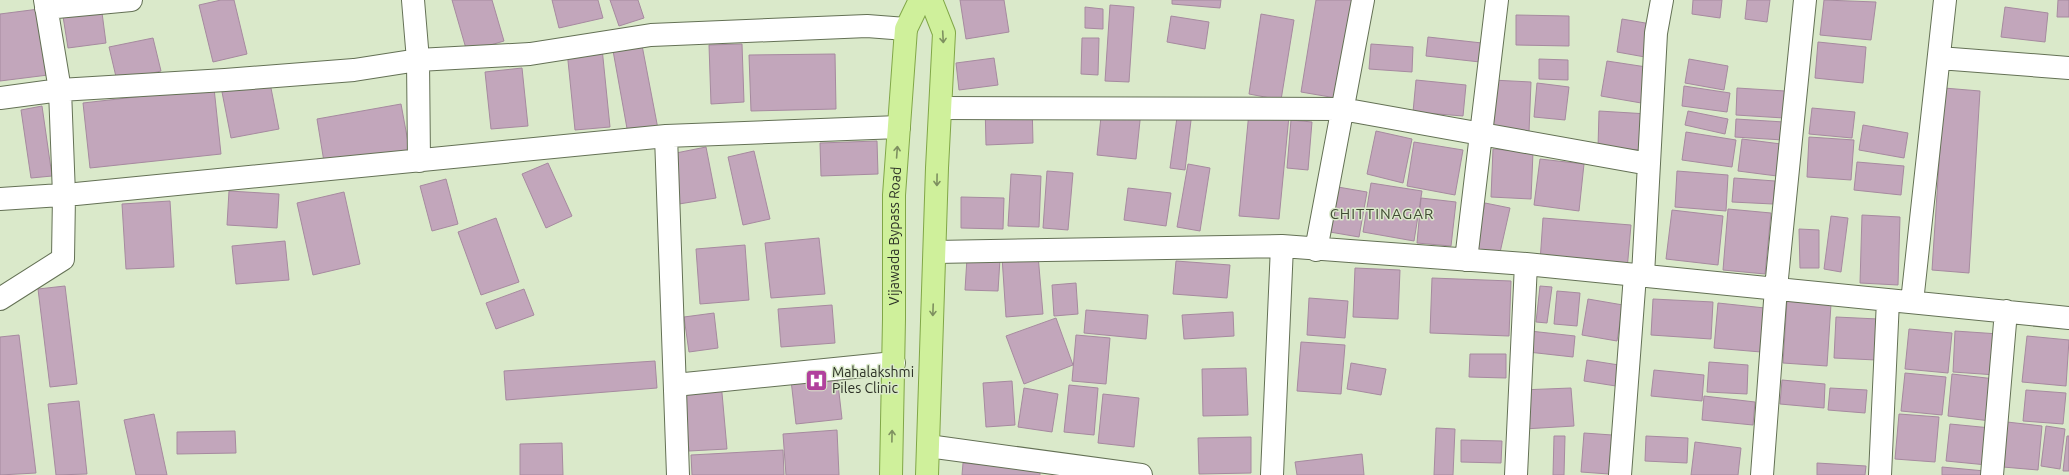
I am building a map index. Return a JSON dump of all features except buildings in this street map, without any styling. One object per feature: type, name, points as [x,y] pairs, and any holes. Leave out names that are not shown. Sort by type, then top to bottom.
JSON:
[{"type":"main road","name":"Vijawada Bypass Road","points":[[891,475],[894,363],[894,195],[906,29],[920,0]]},
{"type":"main road","points":[[927,475],[944,33],[932,0]]},
{"type":"street","points":[[0,299],[63,259],[64,195],[60,90],[46,4],[130,0]]},
{"type":"street","points":[[413,0],[418,60],[420,160]]},
{"type":"street","points":[[1316,250],[1363,0]]},
{"type":"street","points":[[1466,260],[1497,0]]},
{"type":"street","points":[[1620,475],[1649,164],[1656,33],[1662,0]]},
{"type":"street","points":[[1762,475],[1776,288],[1805,0]]},
{"type":"street","points":[[1912,302],[1945,0]]},
{"type":"street","points":[[0,98],[60,90],[354,70],[418,60],[530,54],[651,35],[867,26],[906,29]]},
{"type":"street","points":[[1939,58],[2069,68]]},
{"type":"street","points":[[941,108],[1342,109],[1649,164]]},
{"type":"street","points":[[0,199],[64,195],[666,136],[899,127]]},
{"type":"street","points":[[666,136],[678,475]]},
{"type":"street","points":[[935,252],[1282,246],[1316,250],[1526,264],[2069,318]]},
{"type":"street","points":[[1272,475],[1282,246]]},
{"type":"street","points":[[1516,475],[1526,264]]},
{"type":"street","points":[[1880,475],[1888,300]]},
{"type":"street","points":[[1992,475],[2006,311]]},
{"type":"street","points":[[674,385],[894,363]]},
{"type":"street","points":[[928,446],[1141,475]]},
{"type":"place","name":"Mahalakshmi Piles Clinic","points":[[816,380]]},
{"type":"district","name":"CHITTINAGAR","points":[[1382,214]]}]
